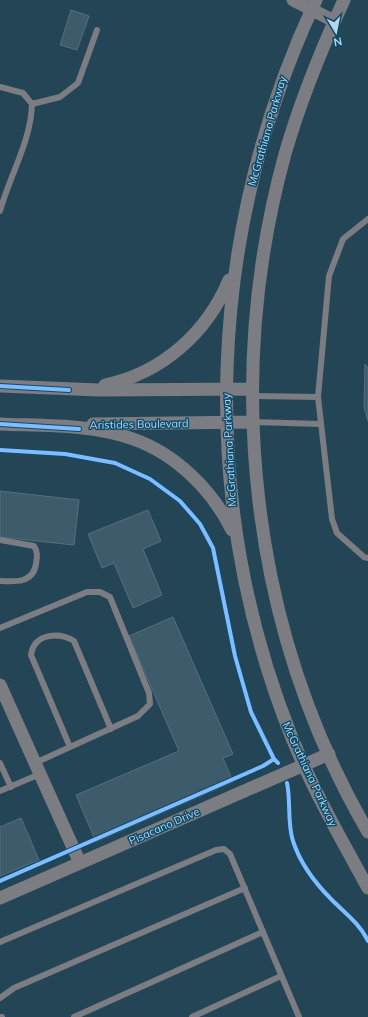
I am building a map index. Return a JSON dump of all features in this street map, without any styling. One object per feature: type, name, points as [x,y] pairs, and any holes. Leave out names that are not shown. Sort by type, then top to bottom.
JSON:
[{"type":"street","points":[[293,0],[314,5],[334,21]]},
{"type":"street","points":[[344,0],[334,21],[306,92],[286,154],[274,201],[259,285],[252,392],[252,422],[256,479],[262,530],[275,596],[291,658],[307,703],[329,754],[368,832]]},
{"type":"street","name":"McGrathiana Parkway","points":[[314,5],[287,66],[264,135],[250,188],[235,267],[230,312],[226,389],[228,472],[238,547],[258,636],[274,690],[292,738],[334,828],[368,888]]},
{"type":"street","points":[[69,390],[118,382],[138,375],[161,363],[176,352],[192,337],[210,316],[223,294],[235,267]]},
{"type":"street","points":[[0,386],[69,390],[226,389],[252,392]]},
{"type":"street","name":"Aristides Boulevard","points":[[26,425],[252,422]]},
{"type":"street","name":"Aristides Boulevard","points":[[0,424],[87,429],[112,433],[134,439],[156,449],[182,467],[204,488],[222,511],[238,547]]},
{"type":"street","points":[[0,686],[80,863]]},
{"type":"street","name":"Pisacano Drive","points":[[0,898],[329,754]]},
{"type":"lane","points":[[32,104],[60,97],[78,83],[97,30]]},
{"type":"lane","points":[[0,87],[23,93],[32,104],[32,116],[0,211]]},
{"type":"lane","points":[[368,219],[343,239],[328,276],[318,397],[332,519],[337,533],[364,557],[368,558]]},
{"type":"lane","points":[[252,392],[318,397]]},
{"type":"lane","points":[[252,422],[320,424]]},
{"type":"lane","points":[[0,540],[28,543],[34,546],[38,552],[35,570],[29,578],[21,581],[0,581]]},
{"type":"lane","points":[[0,628],[87,592],[100,592],[110,597],[149,693],[150,704],[138,716],[70,747],[11,787],[0,792]]},
{"type":"lane","points":[[70,747],[31,655],[32,647],[36,642],[54,634],[65,636],[74,641],[112,729]]},
{"type":"lane","points":[[0,763],[11,787]]},
{"type":"lane","points":[[0,942],[216,850],[224,849],[230,854],[299,1017]]},
{"type":"lane","points":[[0,998],[14,988],[245,888]]},
{"type":"lane","points":[[74,1017],[263,932]]},
{"type":"lane","points":[[192,1017],[281,976]]},
{"type":"building","points":[[71,10],[89,16],[77,50],[60,45]]},
{"type":"building","points":[[365,364],[368,368],[368,421],[364,407]]},
{"type":"building","points":[[0,491],[79,500],[74,545],[0,537]]},
{"type":"building","points":[[148,510],[161,541],[143,549],[162,595],[133,608],[114,563],[102,568],[88,534]]},
{"type":"building","points":[[173,617],[233,754],[223,758],[233,782],[96,842],[76,795],[179,751],[129,636]]},
{"type":"building","points":[[21,818],[39,860],[0,876],[0,827]]},
{"type":"cycle path","points":[[0,386],[69,390]]},
{"type":"cycle path","points":[[0,424],[79,429]]},
{"type":"cycle path","points":[[0,450],[65,454],[115,463],[150,479],[180,501],[200,524],[213,548],[235,656],[251,712],[274,759]]},
{"type":"cycle path","points":[[0,881],[263,766],[274,759],[278,763]]},
{"type":"cycle path","points":[[287,783],[291,834],[300,857],[309,873],[320,887],[357,924],[368,941]]}]
